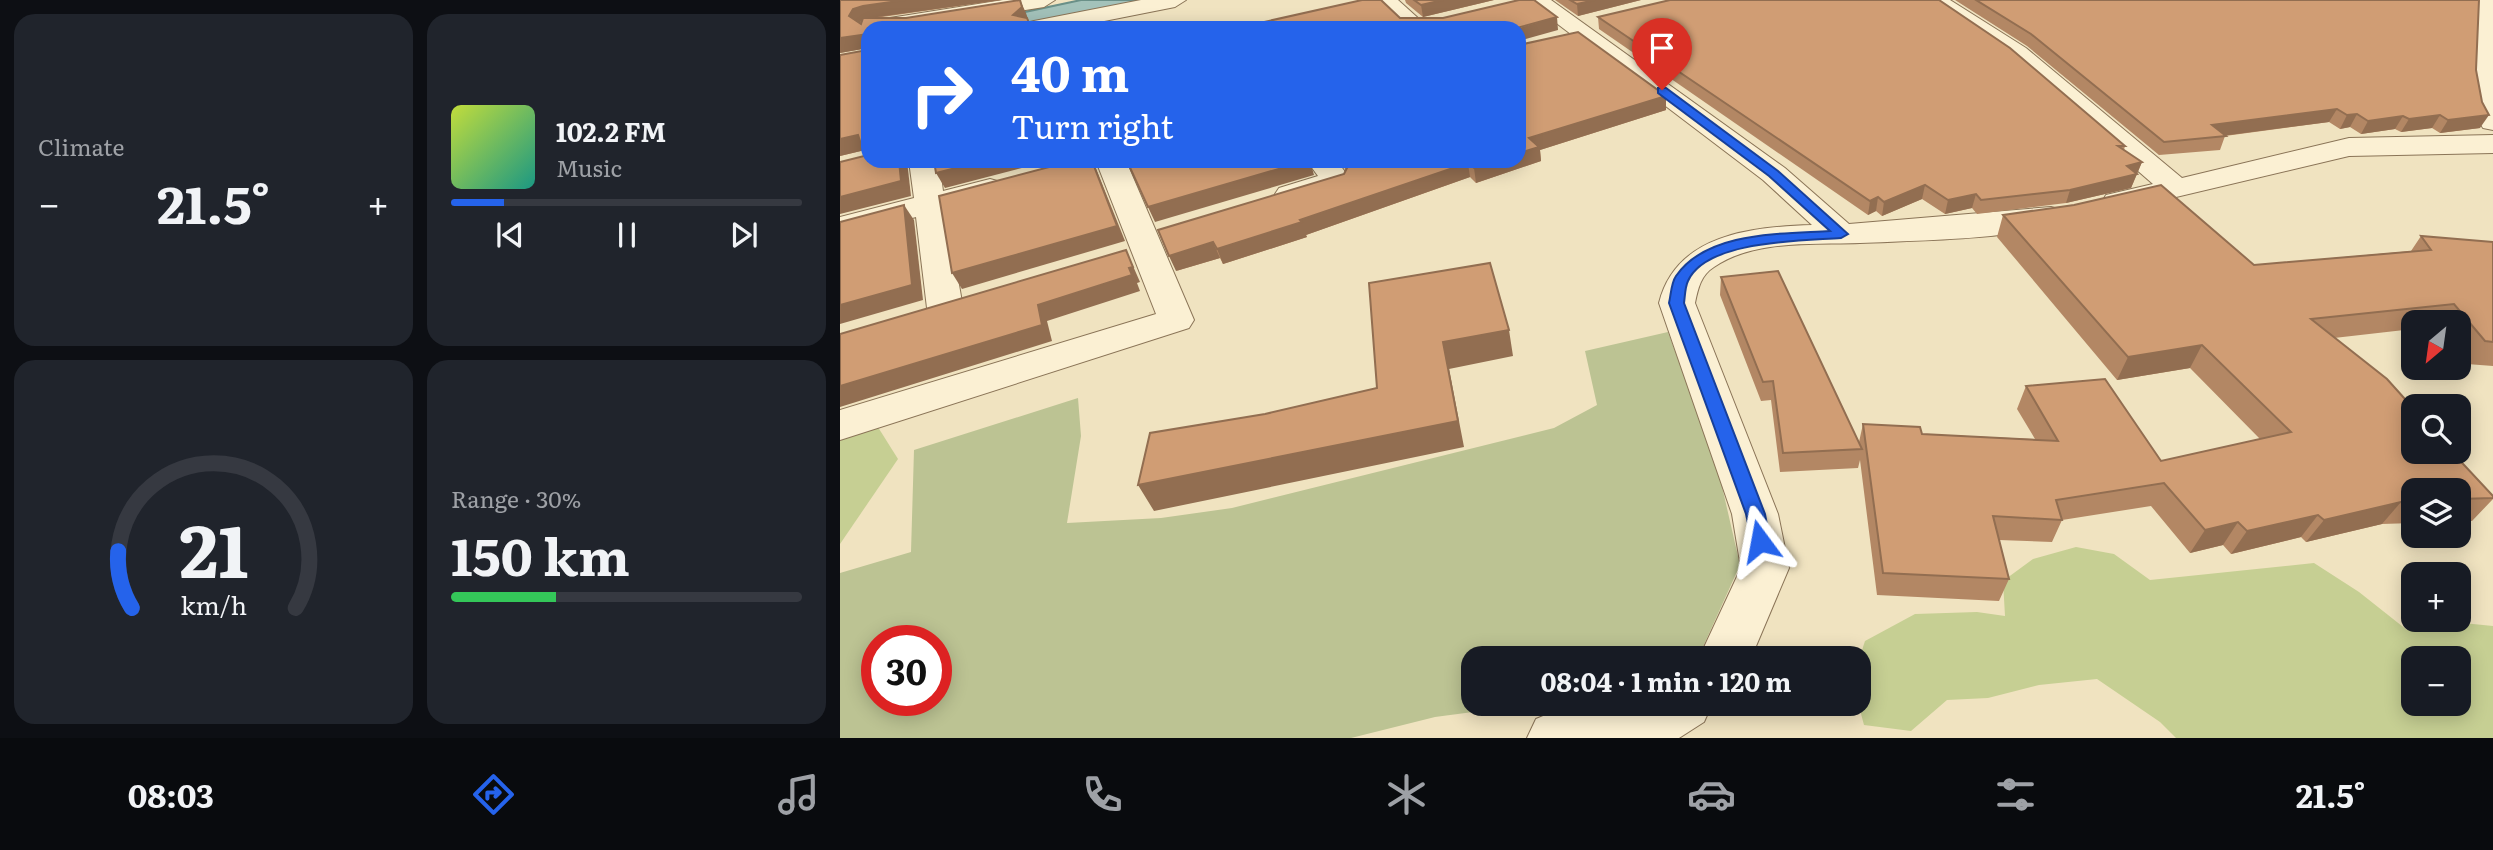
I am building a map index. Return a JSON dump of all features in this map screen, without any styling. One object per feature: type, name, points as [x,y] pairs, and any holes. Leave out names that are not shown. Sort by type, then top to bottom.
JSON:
[{"type":"street","points":[[871,21],[880,0]]},
{"type":"street","points":[[912,21],[1044,0]]},
{"type":"street","points":[[1077,21],[1175,0]]},
{"type":"street","points":[[1385,0],[1409,21]]},
{"type":"street","points":[[1935,0],[2018,53],[2176,188]]},
{"type":"street","points":[[2486,0],[2491,114]]},
{"type":"street","points":[[1530,1],[1580,30],[1774,174],[1841,234]]},
{"type":"street","points":[[1730,646],[1765,568],[1755,514],[1676,303],[1681,279],[1699,262],[1722,249],[1764,240],[1983,226],[2084,210],[2349,146],[2493,144]]},
{"type":"street","points":[[925,168],[945,309]]},
{"type":"street","points":[[840,425],[1176,320],[1145,243],[1098,168]]},
{"type":"street","points":[[1259,203],[1336,180],[1327,168]]},
{"type":"street","points":[[840,226],[1012,182]]},
{"type":"street","points":[[1555,738],[1655,722]]},
{"type":"green space","points":[[1668,332],[1718,469],[1740,565],[1703,646],[1461,646],[1461,714],[1435,717],[1351,738],[840,738],[840,573],[911,552],[914,450],[1078,398],[1081,436],[1067,523],[1161,518],[1232,508],[1554,428],[1597,405],[1585,351]]},
{"type":"green space","points":[[876,424],[898,459],[840,544],[840,432]]},
{"type":"green space","points":[[2076,547],[2114,554],[2150,580],[2314,563],[2359,592],[2401,625],[2401,632],[2471,632],[2471,624],[2493,626],[2493,738],[2176,738],[2160,722],[2097,679],[2039,685],[1988,698],[1947,700],[1911,731],[1864,725],[1862,716],[1871,716],[1871,646],[1864,646],[1865,641],[1915,614],[1977,612],[2005,616],[2003,581],[2033,559]]},
{"type":"water","points":[[1081,0],[1158,0],[1053,21],[983,21]]},
{"type":"building","points":[[840,0],[905,0],[853,9],[849,16],[861,24],[861,35],[840,38]]},
{"type":"building","points":[[1020,0],[1022,7],[1013,15],[1027,18],[1028,21],[862,21],[863,18],[906,18]]},
{"type":"building","points":[[1362,0],[1381,0],[1400,18],[1443,18],[1519,0],[1534,0],[1557,17],[1526,26],[1526,21],[1268,21]]},
{"type":"building","points":[[1414,0],[1443,0],[1421,5]]},
{"type":"building","points":[[1570,0],[1595,0],[1577,4]]},
{"type":"building","points":[[1670,0],[1939,0],[2010,48],[2125,146],[2118,146],[2142,162],[2127,166],[2137,174],[2070,190],[1981,200],[1976,194],[1948,200],[1925,185],[1884,202],[1878,197],[1870,201],[1598,17]]},
{"type":"building","points":[[1976,0],[2479,0],[2476,70],[2482,102],[2489,115],[2448,120],[2440,115],[2409,119],[2403,116],[2368,121],[2357,114],[2347,115],[2337,109],[2212,125],[2226,136],[2164,142],[2031,34]]},
{"type":"building","points":[[1578,32],[1666,96],[1529,138],[1539,147],[1526,151],[1526,43]]},
{"type":"building","points":[[861,51],[861,144],[858,135],[840,139],[840,55]]},
{"type":"building","points":[[861,157],[861,168],[900,168],[901,181],[840,197],[840,162]]},
{"type":"building","points":[[935,168],[956,168],[936,173]]},
{"type":"building","points":[[1045,168],[1095,168],[1117,226],[952,273],[939,196]]},
{"type":"building","points":[[1130,168],[1282,168],[1148,207]]},
{"type":"building","points":[[1347,168],[1453,168],[1217,249],[1213,242],[1169,256],[1158,230],[1344,174]]},
{"type":"building","points":[[2161,185],[2254,265],[2431,250],[2421,236],[2493,242],[2493,342],[2485,341],[2471,324],[2471,310],[2459,310],[2454,304],[2311,319],[2387,379],[2401,395],[2401,464],[2463,464],[2493,498],[2471,499],[2471,478],[2401,478],[2401,502],[2324,520],[2318,515],[2247,531],[2238,522],[2205,530],[2164,483],[2056,500],[2062,520],[1993,516],[2009,579],[1883,573],[1863,424],[1920,427],[1922,434],[2058,441],[2026,386],[2105,379],[2161,461],[2291,432],[2202,345],[2128,357],[2003,215],[2074,205]]},
{"type":"building","points":[[904,205],[912,285],[840,305],[840,222]]},
{"type":"building","points":[[1126,250],[1133,267],[1129,268],[1132,275],[1038,305],[1042,325],[840,386],[840,334]]},
{"type":"building","points":[[1490,263],[1509,330],[1443,342],[1458,421],[1138,485],[1150,433],[1265,414],[1377,388],[1369,283]]},
{"type":"building","points":[[1778,271],[1862,449],[1783,453],[1773,381],[1763,382],[1721,277]]},
{"type":"route","points":[[1662,90],[1774,174],[1841,234],[1764,240],[1722,249],[1699,262],[1681,279],[1676,303],[1755,514],[1760,541]]}]
